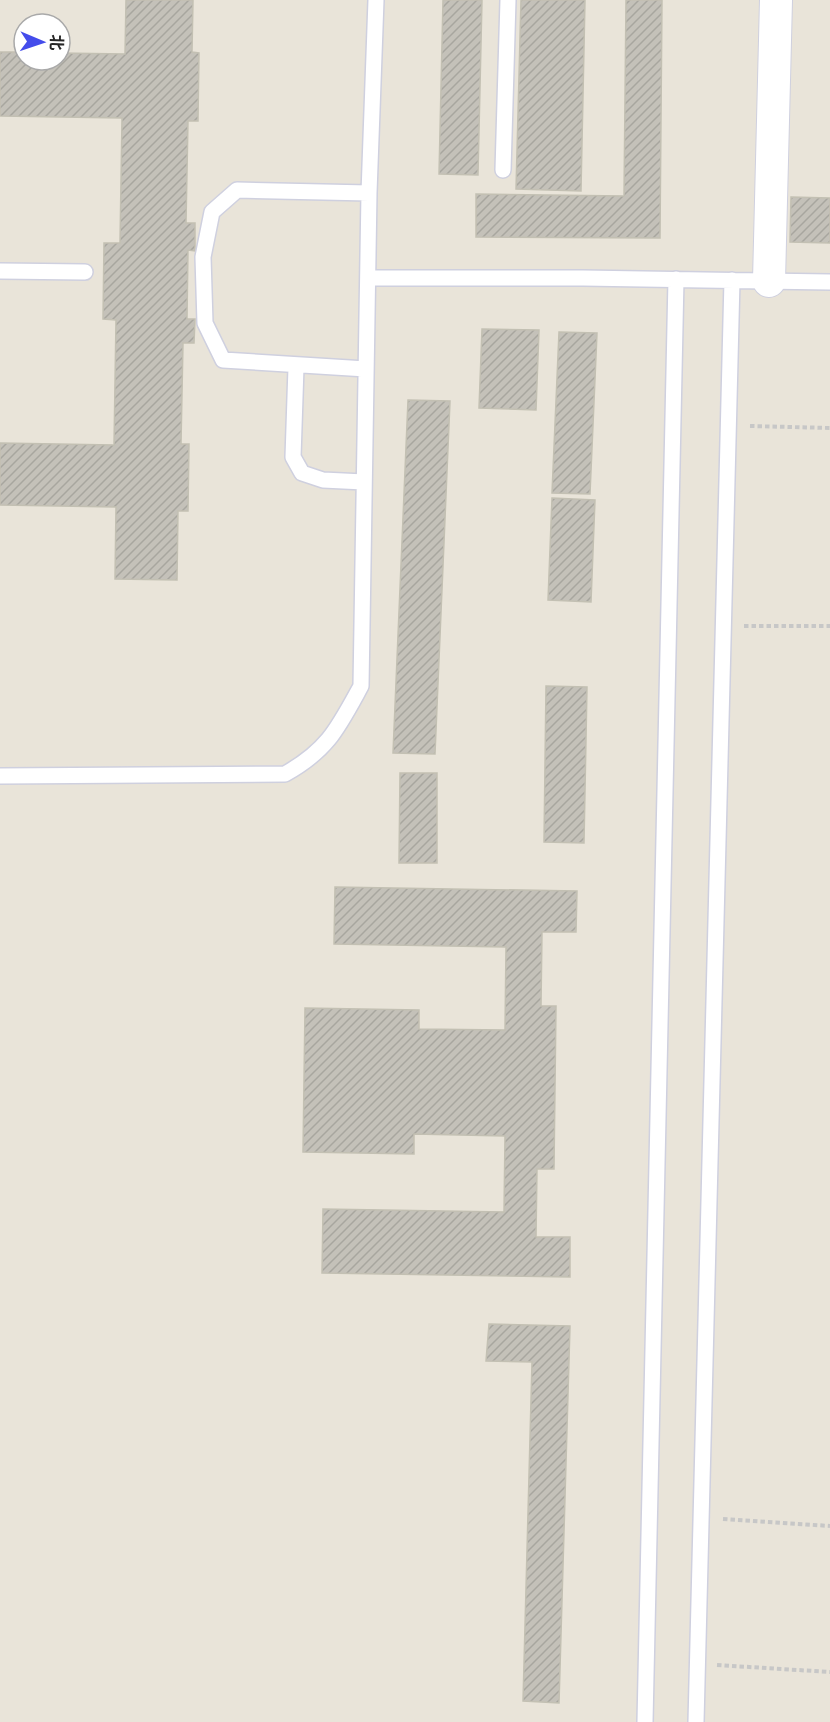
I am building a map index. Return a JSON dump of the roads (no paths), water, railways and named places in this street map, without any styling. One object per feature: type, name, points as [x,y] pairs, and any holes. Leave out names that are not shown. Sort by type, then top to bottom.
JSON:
[{"type":"street","points":[[769,281],[776,0]]},
{"type":"lane","points":[[0,776],[285,774],[309,760],[334,735],[361,686],[369,193],[376,0]]},
{"type":"lane","points":[[503,170],[508,0]]},
{"type":"lane","points":[[366,369],[296,367],[223,360],[205,323],[203,257],[212,212],[237,190],[369,193]]},
{"type":"lane","points":[[0,271],[85,272]]},
{"type":"lane","points":[[368,278],[830,282]]},
{"type":"lane","points":[[645,1722],[676,279]]},
{"type":"lane","points":[[696,1722],[732,280]]},
{"type":"lane","points":[[296,367],[293,457],[302,473],[323,480],[364,482]]}]
